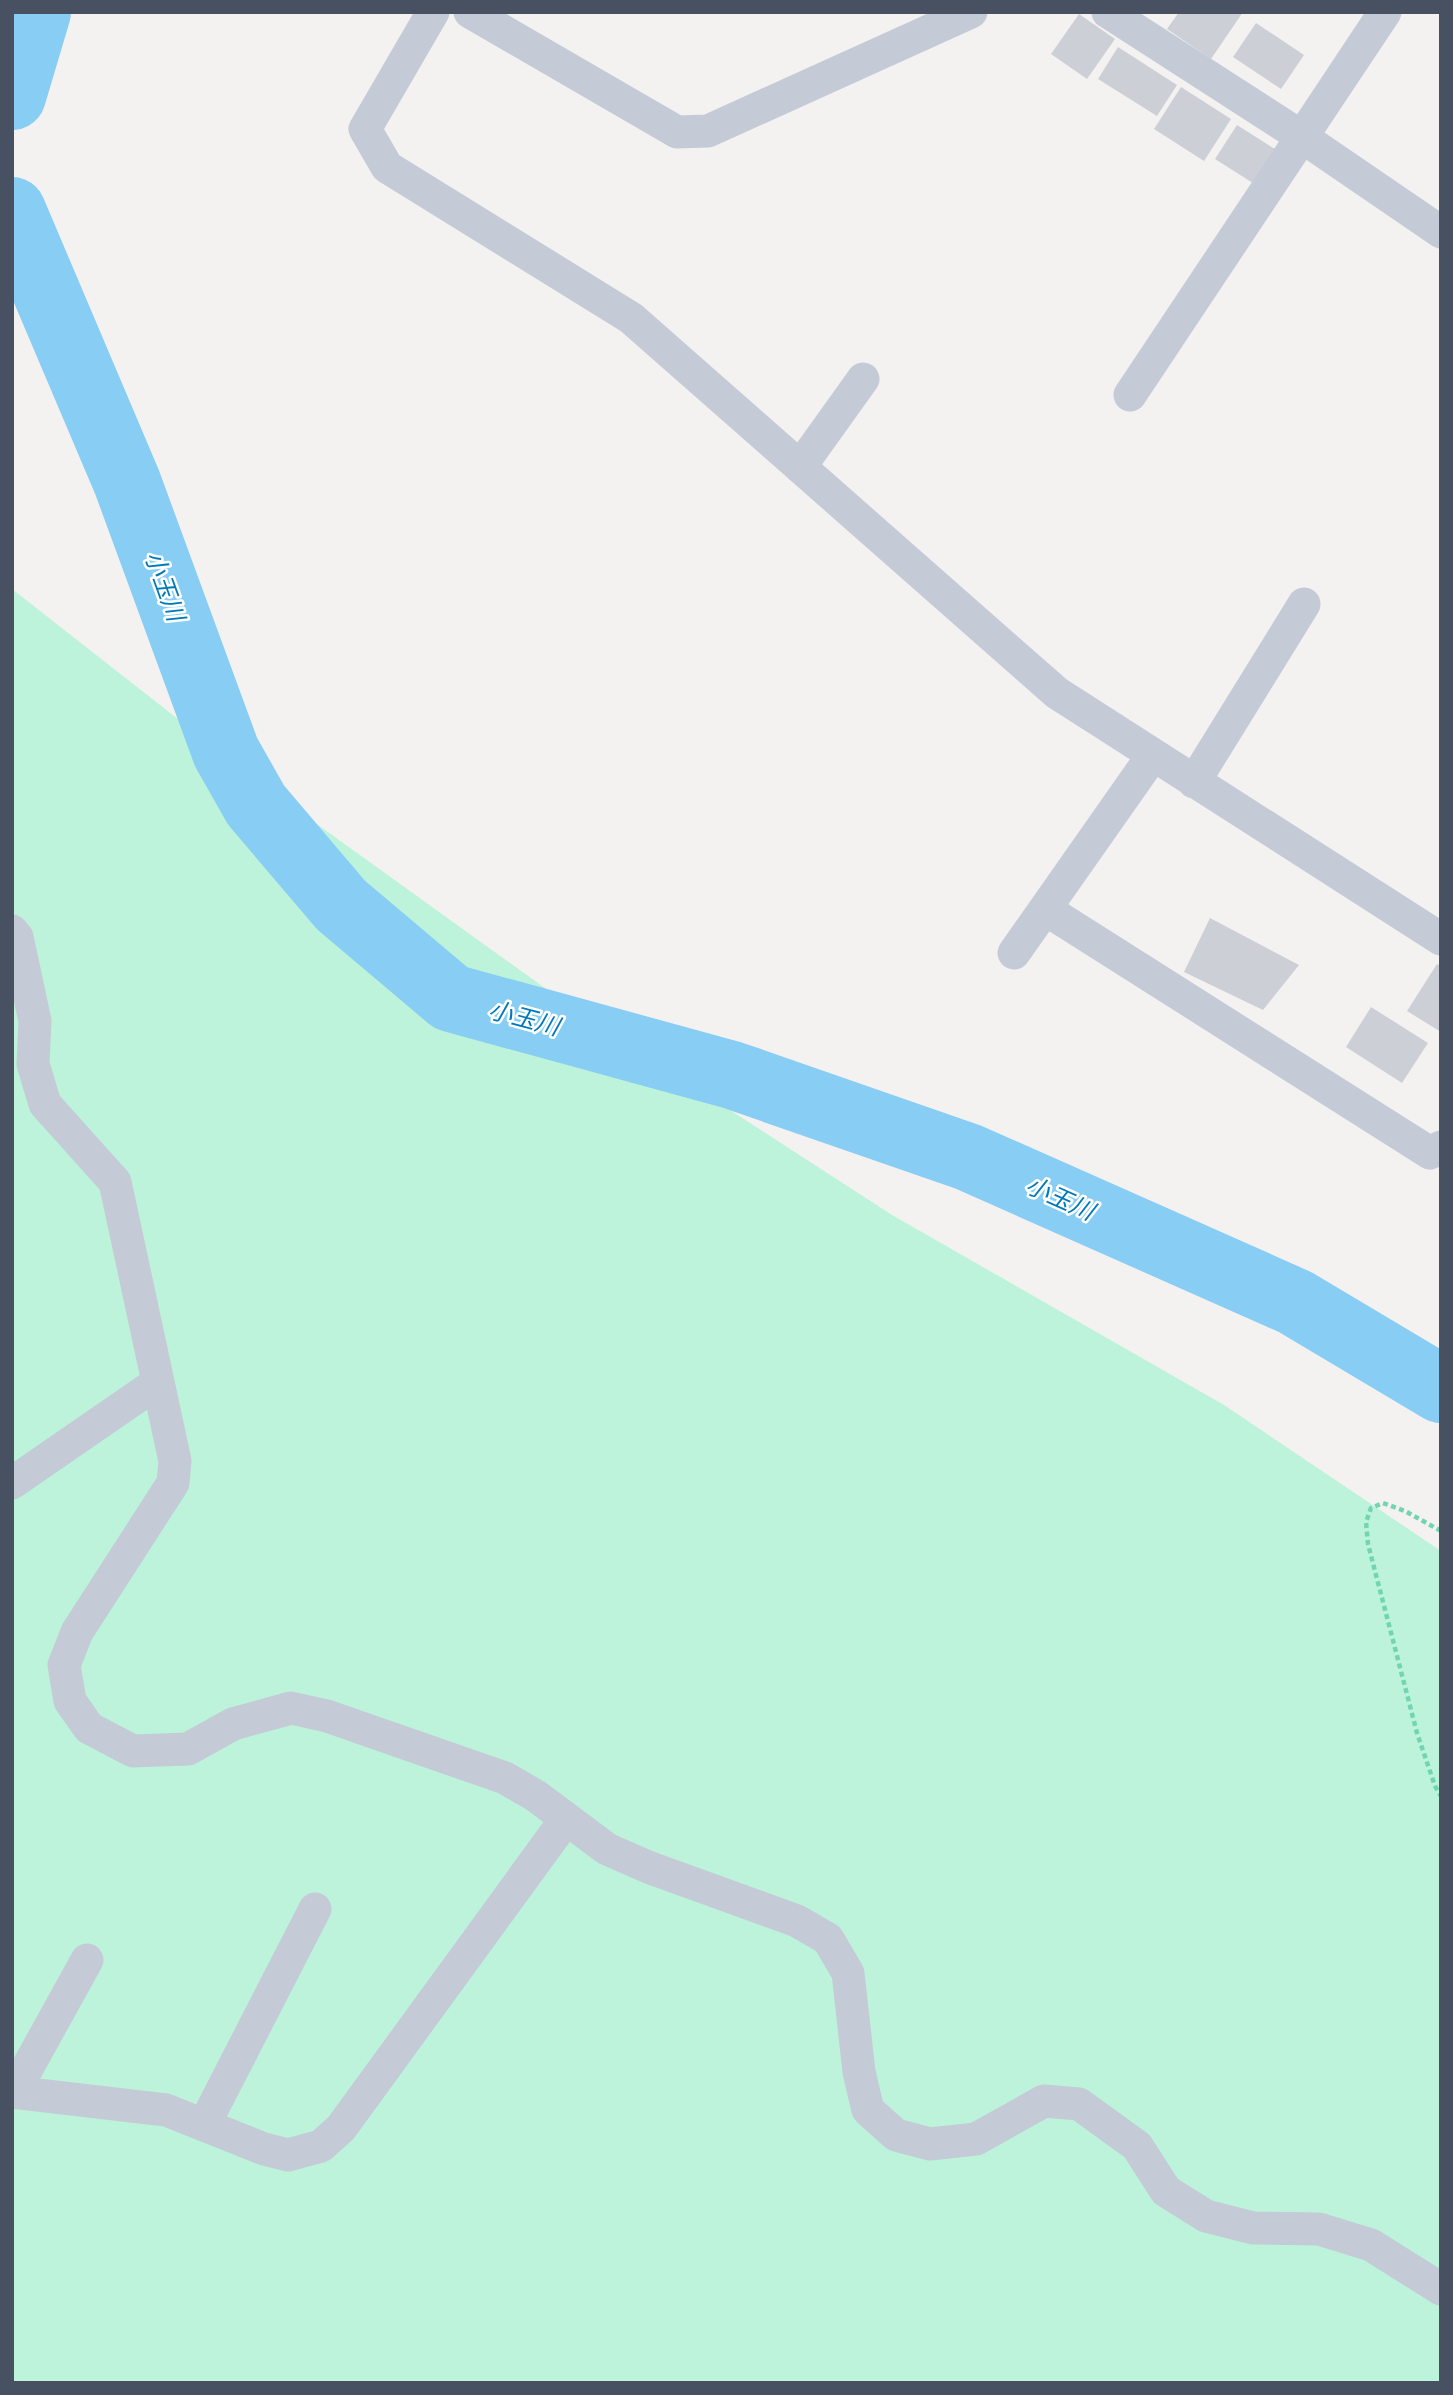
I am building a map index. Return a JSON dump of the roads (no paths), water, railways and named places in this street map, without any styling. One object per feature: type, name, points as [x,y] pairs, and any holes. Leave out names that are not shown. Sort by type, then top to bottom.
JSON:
[{"type":"street","points":[[433,12],[365,129],[387,167],[631,318],[1057,693],[1441,939]]},
{"type":"street","points":[[470,12],[677,132],[708,131],[971,12]]},
{"type":"street","points":[[1108,12],[1302,137],[1441,232]]},
{"type":"street","points":[[1130,395],[1385,12]]},
{"type":"street","points":[[800,467],[863,379]]},
{"type":"street","points":[[1194,782],[1304,604]]},
{"type":"street","points":[[1014,953],[1153,755]]},
{"type":"street","points":[[1045,909],[1430,1153],[1441,1147]]},
{"type":"street","points":[[12,931],[17,937],[35,1021],[33,1064],[45,1104],[115,1182],[175,1461],[173,1483],[77,1632],[64,1665],[70,1701],[89,1728],[133,1751],[188,1749],[233,1724],[291,1708],[327,1716],[505,1778],[536,1796],[607,1849],[648,1867],[797,1921],[828,1940],[848,1973],[859,2072],[868,2110],[895,2135],[930,2144],[976,2139],[1044,2101],[1079,2104],[1138,2146],[1167,2191],[1206,2216],[1253,2228],[1319,2229],[1371,2245],[1441,2289]]},
{"type":"street","points":[[12,1483],[157,1383]]},
{"type":"street","points":[[87,1960],[13,2092],[166,2110],[264,2149],[288,2155],[321,2146],[341,2129],[566,1819]]},
{"type":"street","points":[[204,2124],[315,1909]]},
{"type":"waterway","name":"小玉川","points":[[12,96],[37,12]]},
{"type":"waterway","name":"小玉川","points":[[12,211],[127,482],[226,752],[256,805],[341,905],[451,998],[732,1075],[968,1157],[1295,1302],[1441,1389]]}]
